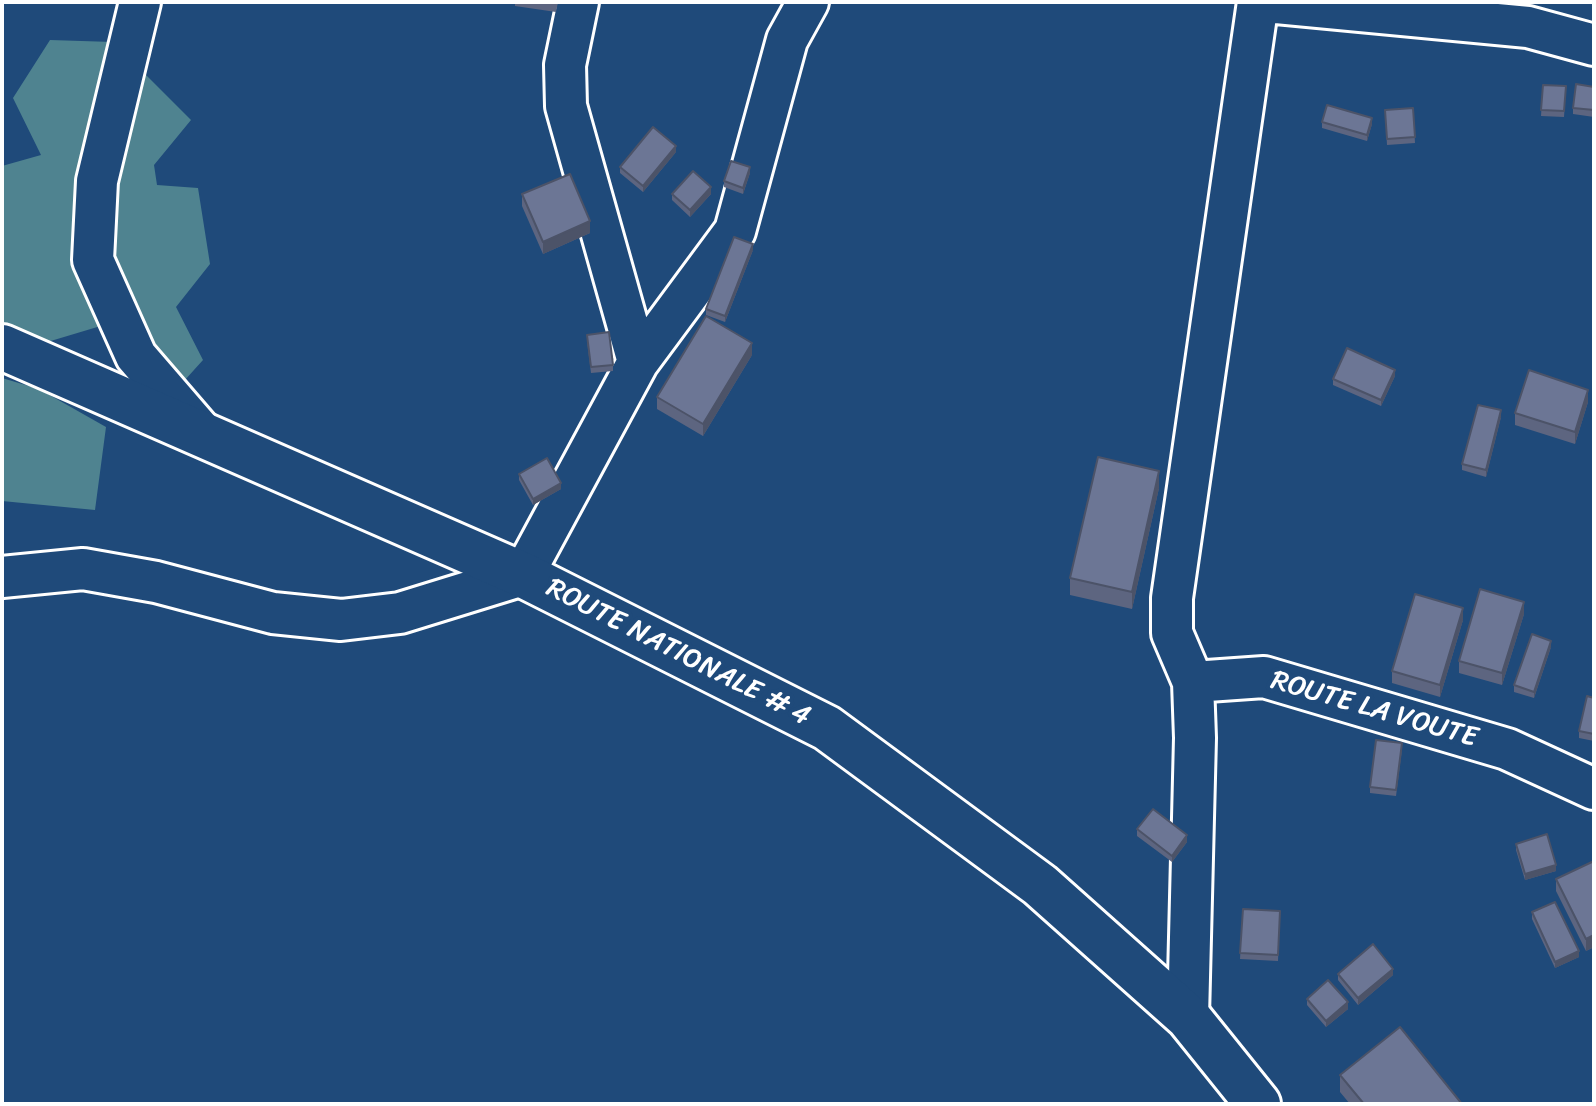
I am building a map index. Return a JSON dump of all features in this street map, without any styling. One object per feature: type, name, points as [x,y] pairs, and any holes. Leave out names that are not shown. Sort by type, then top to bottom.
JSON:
[{"type":"main road","name":"ROUTE NATIONALE # 4","points":[[2,347],[523,575],[827,728],[1040,885],[1188,1017],[1258,1104]]},
{"type":"street","points":[[140,2],[97,181],[93,260],[136,356],[205,436]]},
{"type":"street","points":[[578,2],[565,65],[566,106],[638,362]]},
{"type":"street","points":[[2,577],[83,569],[156,582],[273,613],[341,620],[400,613],[523,575],[638,362],[735,231],[787,40],[808,2]]},
{"type":"street","points":[[1188,1017],[1195,738],[1193,682],[1172,633],[1172,598],[1258,2]]},
{"type":"street","points":[[1266,2],[1528,27],[1594,45]]},
{"type":"street","name":"ROUTE LA VOUTE","points":[[1193,682],[1264,677],[1507,749],[1594,789]]},
{"type":"green space","points":[[50,40],[113,42],[191,120],[154,165],[157,185],[198,188],[210,264],[176,307],[203,360],[175,391],[104,325],[44,343],[2,323],[2,166],[41,155],[13,98]]},
{"type":"green space","points":[[2,378],[39,389],[106,427],[95,510],[2,501]]},
{"type":"building","points":[[1576,84],[1594,87],[1594,110],[1573,108]]},
{"type":"building","points":[[1543,85],[1566,86],[1564,111],[1541,110]]},
{"type":"building","points":[[1327,105],[1372,118],[1367,135],[1322,122]]},
{"type":"building","points":[[1413,108],[1415,137],[1387,139],[1385,110]]},
{"type":"building","points":[[653,127],[676,146],[643,186],[620,167]]},
{"type":"building","points":[[731,161],[750,167],[743,188],[724,181]]},
{"type":"building","points":[[693,171],[711,187],[690,210],[672,194]]},
{"type":"building","points":[[570,174],[590,221],[543,242],[522,194]]},
{"type":"building","points":[[734,237],[753,244],[725,316],[706,309]]},
{"type":"building","points":[[706,316],[752,343],[703,424],[657,397]]},
{"type":"building","points":[[609,332],[613,365],[591,367],[587,335]]},
{"type":"building","points":[[1347,348],[1395,370],[1381,400],[1333,379]]},
{"type":"building","points":[[1529,370],[1588,390],[1575,432],[1515,413]]},
{"type":"building","points":[[1478,405],[1501,410],[1486,470],[1462,464]]},
{"type":"building","points":[[1098,457],[1159,471],[1132,592],[1070,578]]},
{"type":"building","points":[[547,458],[561,483],[533,499],[519,474]]},
{"type":"building","points":[[1480,589],[1524,602],[1502,673],[1459,661]]},
{"type":"building","points":[[1415,594],[1463,608],[1440,685],[1392,671]]},
{"type":"building","points":[[1532,634],[1551,641],[1534,692],[1514,685]]},
{"type":"building","points":[[1587,696],[1594,698],[1594,734],[1579,731]]},
{"type":"building","points":[[1376,740],[1402,743],[1396,790],[1370,787]]},
{"type":"building","points":[[1153,809],[1187,835],[1172,856],[1137,829]]},
{"type":"building","points":[[1547,834],[1556,865],[1525,874],[1516,844]]},
{"type":"building","points":[[1594,861],[1594,935],[1586,939],[1556,879]]},
{"type":"building","points":[[1555,902],[1579,951],[1555,962],[1532,912]]},
{"type":"building","points":[[1243,909],[1280,911],[1278,955],[1240,953]]},
{"type":"building","points":[[1373,944],[1393,969],[1358,998],[1338,974]]},
{"type":"building","points":[[1328,980],[1348,1002],[1326,1021],[1307,999]]},
{"type":"building","points":[[1400,1027],[1462,1104],[1364,1104],[1340,1075]]}]
